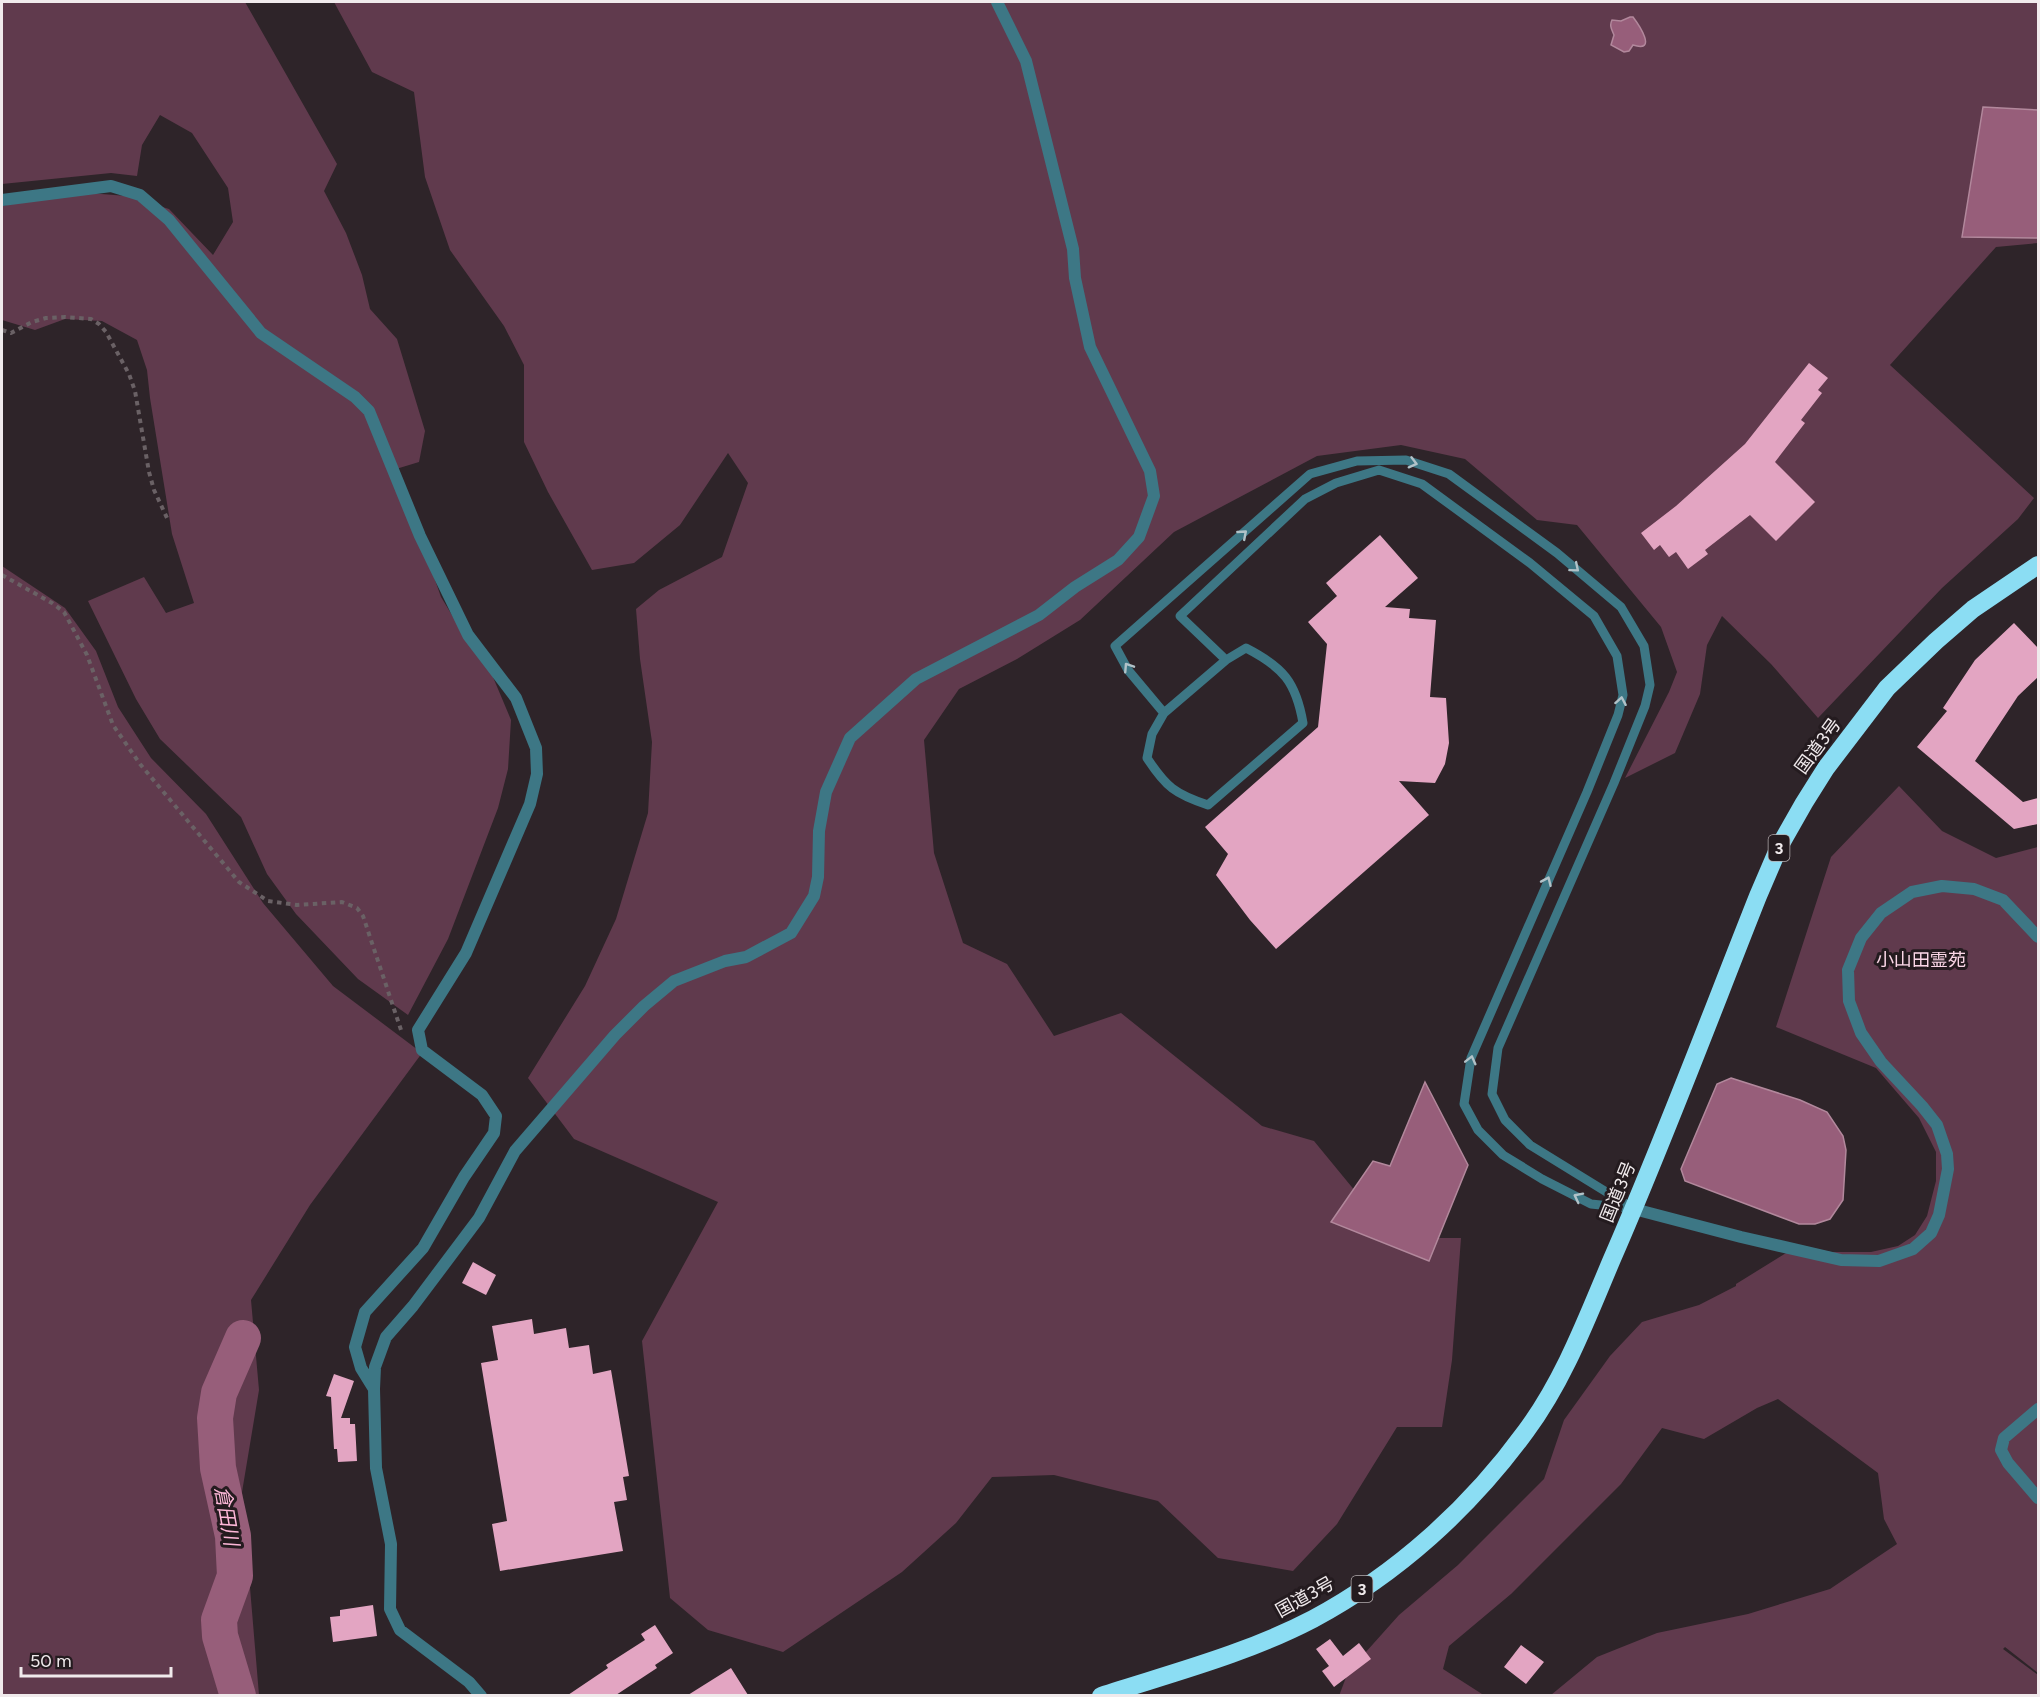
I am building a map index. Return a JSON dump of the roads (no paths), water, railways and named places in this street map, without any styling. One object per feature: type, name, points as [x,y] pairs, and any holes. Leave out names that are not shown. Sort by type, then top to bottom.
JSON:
[{"type":"highway","name":"国道3号","points":[[1101,1695],[1262,1644],[1355,1594],[1400,1563],[1458,1511],[1513,1448],[1556,1385],[1578,1340],[1634,1209],[1758,896],[1779,847],[1804,804],[1826,768],[1887,688],[1973,609],[2038,565]]},
{"type":"street","points":[[481,1695],[469,1682],[400,1630],[390,1609],[391,1544],[376,1468],[374,1389],[375,1367],[386,1337],[413,1306],[479,1218],[515,1151],[615,1035],[644,1006],[674,981],[725,961],[746,957],[790,933],[814,896],[818,878],[819,831],[826,792],[850,738],[916,679],[1039,615],[1075,587],[1118,560],[1139,537],[1154,496],[1150,471],[1090,348],[1074,278],[1073,249],[1026,62],[997,2]]},
{"type":"street","points":[[2,200],[111,186],[140,195],[169,220],[261,333],[355,397],[369,411],[420,536],[468,635],[516,698],[536,748],[537,774],[530,804],[466,954],[418,1030],[422,1050],[482,1095],[496,1116],[494,1133],[464,1177],[423,1248],[365,1312],[355,1347],[361,1368],[374,1389]]},
{"type":"street","points":[[1634,1209],[1841,1260],[1879,1261],[1912,1249],[1931,1233],[1939,1215],[1948,1169],[1947,1154],[1937,1125],[1881,1062],[1861,1033],[1849,1001],[1848,970],[1861,938],[1881,913],[1912,892],[1942,886],[1974,889],[2003,900],[2038,937]]},
{"type":"street","points":[[2038,1409],[2004,1438],[2001,1450],[2008,1463],[2038,1498]]},
{"type":"lane","points":[[1164,713],[1128,670],[1115,646],[1310,474],[1357,461],[1406,460],[1449,474],[1557,553],[1621,606],[1644,646],[1650,685],[1645,706],[1614,783],[1498,1048],[1492,1094],[1505,1120],[1530,1145],[1634,1209]]},
{"type":"lane","points":[[1226,660],[1180,616],[1305,499],[1336,483],[1379,470],[1422,484],[1530,563],[1594,616],[1617,656],[1623,694],[1618,715],[1587,792],[1471,1058],[1464,1104],[1478,1130],[1503,1155],[1542,1179],[1591,1204],[1634,1209]]},
{"type":"lane","points":[[1246,648],[1270,661],[1289,680],[1300,704],[1303,723],[1208,805],[1183,796],[1162,780],[1148,758],[1152,734],[1164,713],[1226,660],[1246,648]]},
{"type":"waterway","name":"倉田川","points":[[238,1696],[220,1636],[219,1620],[235,1576],[233,1536],[218,1468],[215,1418],[219,1393],[243,1338]]},
{"type":"park label","name":"小山田霊苑","points":[[1921,960]]}]
